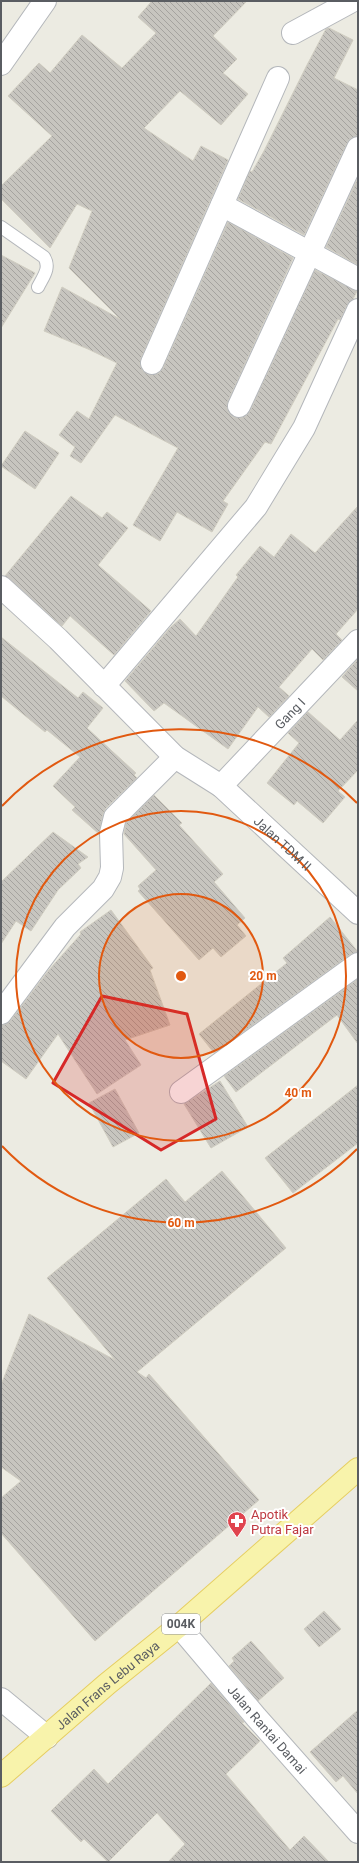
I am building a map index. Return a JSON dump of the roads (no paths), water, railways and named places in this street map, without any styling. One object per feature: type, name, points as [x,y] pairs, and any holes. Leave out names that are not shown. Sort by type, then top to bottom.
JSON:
[{"type":"main road","name":"Jalan Frans Lebu Raya","points":[[1,1776],[107,1684],[179,1626],[358,1469]]},
{"type":"street","points":[[1,64],[45,1]]},
{"type":"street","points":[[293,33],[352,1]]},
{"type":"street","points":[[152,363],[278,78]]},
{"type":"street","points":[[239,406],[311,254],[358,148]]},
{"type":"street","points":[[222,205],[358,279]]},
{"type":"street","points":[[104,686],[256,507],[304,428],[358,310]]},
{"type":"street","name":"Jalan TDM II","points":[[1,587],[58,639],[175,756],[214,782],[358,913]]},
{"type":"street","name":"Gang I","points":[[214,782],[358,641]]},
{"type":"street","points":[[1,1013],[66,927],[103,889],[110,877],[112,868],[111,833],[115,817],[175,756]]},
{"type":"street","points":[[181,1092],[358,964]]},
{"type":"street","name":"Jalan Rantai Damai","points":[[179,1626],[256,1717],[358,1832]]},
{"type":"street","points":[[1,1699],[47,1737]]},
{"type":"lane","points":[[1,227],[44,257],[48,262],[48,268],[38,288]]},
{"type":"place","name":"Apotik Putra Fajar","points":[[237,1538]]}]
